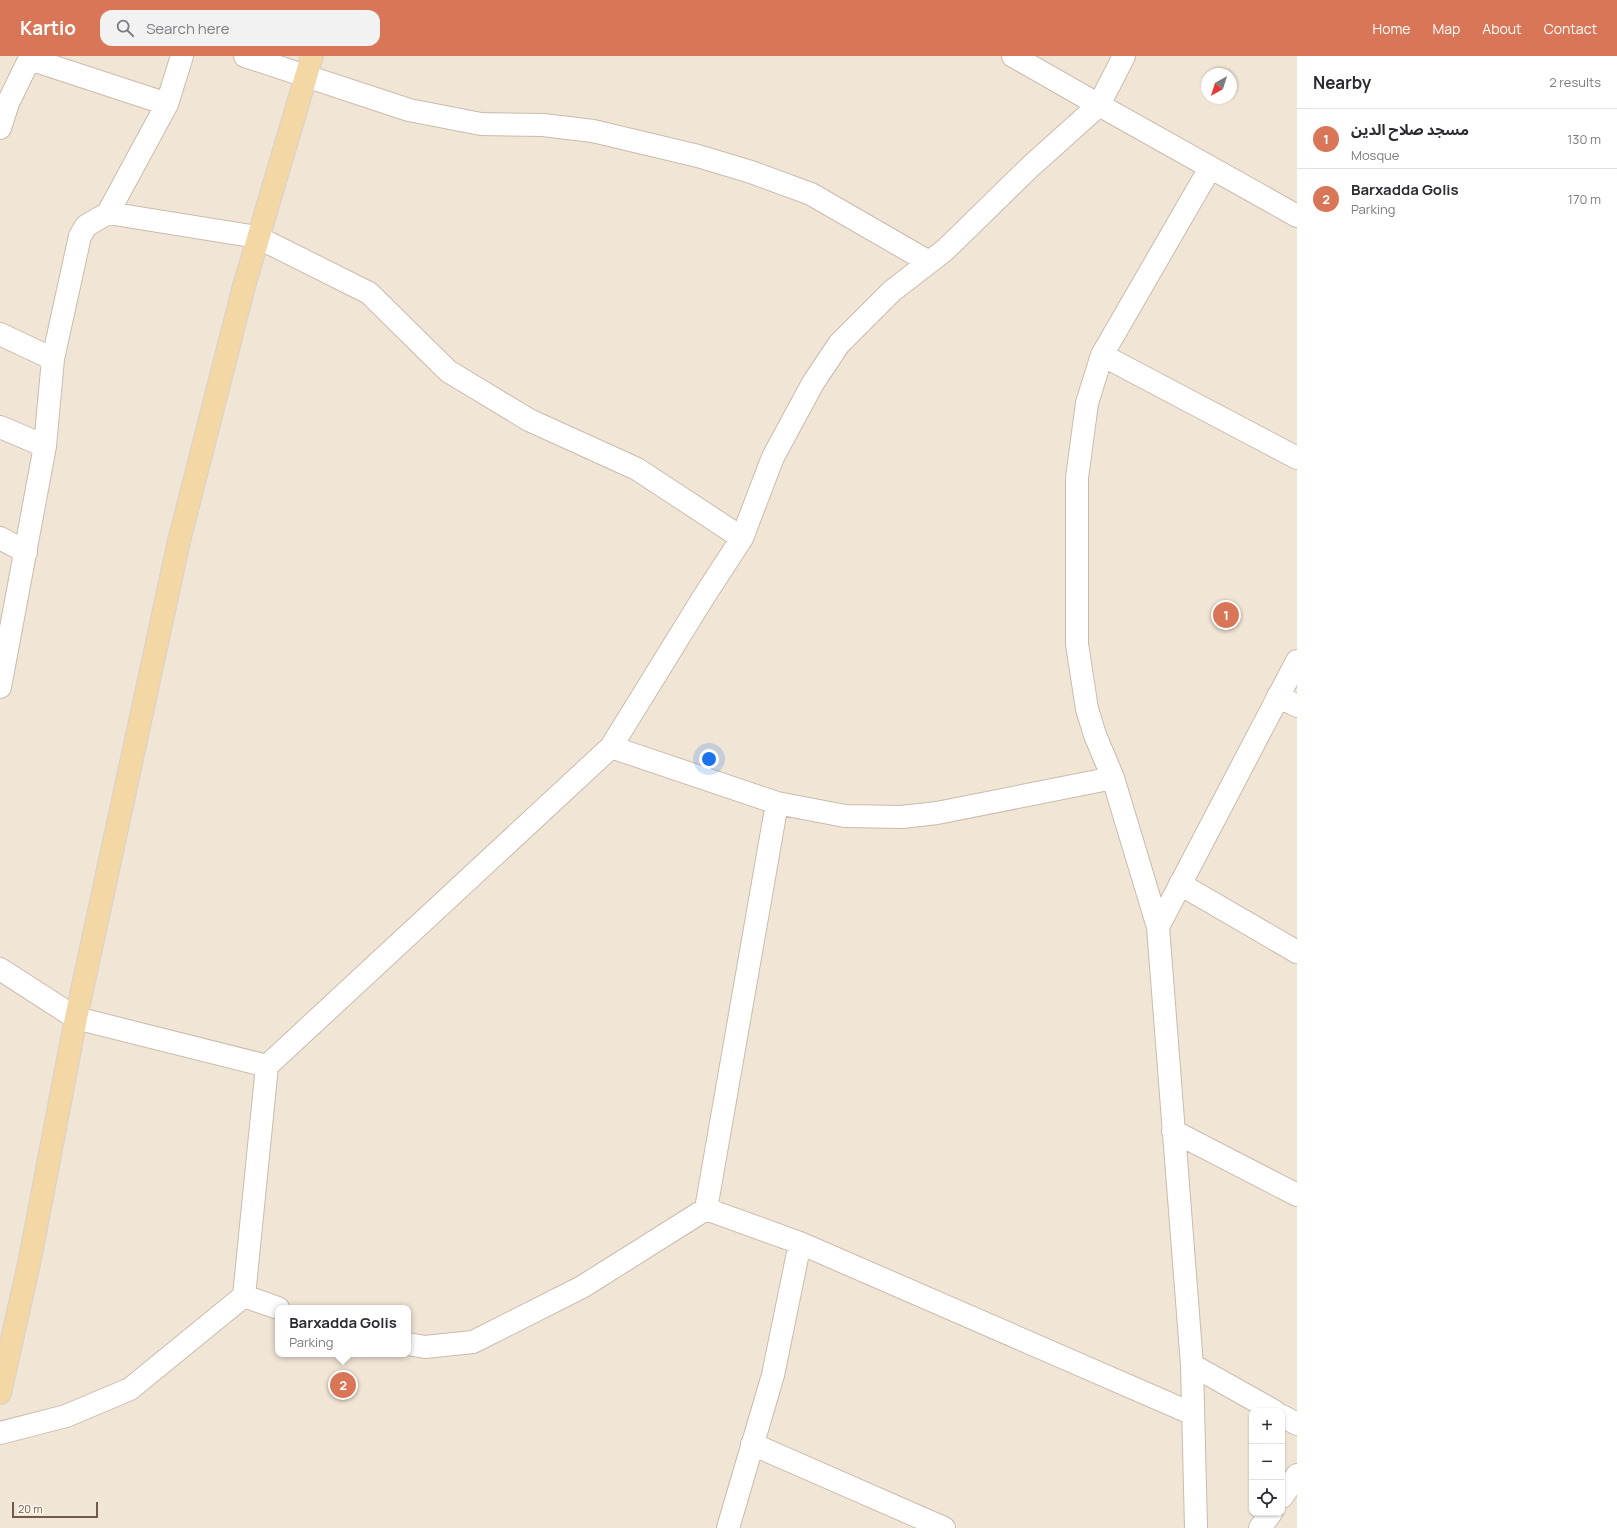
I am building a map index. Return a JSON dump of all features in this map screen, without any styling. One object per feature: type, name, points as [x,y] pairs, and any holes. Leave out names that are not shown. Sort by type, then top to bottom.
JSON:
[{"type":"main road","points":[[0,1393],[30,1259],[76,1018],[179,541],[257,237],[312,56]]},
{"type":"street","points":[[0,687],[45,446],[53,359],[80,236],[86,226],[108,213],[167,104],[182,56]]},
{"type":"street","points":[[245,56],[409,110],[481,124],[543,125],[593,131],[698,156],[751,172],[811,194],[929,262]]},
{"type":"street","points":[[1013,56],[1297,216]]},
{"type":"street","points":[[0,1433],[66,1416],[130,1389],[244,1296],[267,1066],[611,747],[742,538],[773,457],[813,383],[839,344],[892,291],[945,250],[1030,167],[1100,104],[1124,56]]},
{"type":"street","points":[[0,128],[8,103],[31,57],[167,104]]},
{"type":"street","points":[[1196,1528],[1192,1365],[1158,927],[1113,778],[1087,709],[1078,644],[1078,478],[1088,403],[1102,355],[1210,168]]},
{"type":"street","points":[[108,213],[257,237],[370,293],[448,371],[529,420],[637,469],[742,538]]},
{"type":"street","points":[[0,334],[53,359]]},
{"type":"street","points":[[1102,355],[1297,458]]},
{"type":"street","points":[[0,427],[45,446]]},
{"type":"street","points":[[0,538],[26,552]]},
{"type":"street","points":[[1158,927],[1297,660]]},
{"type":"street","points":[[1278,696],[1297,706]]},
{"type":"street","points":[[611,747],[777,803],[845,816],[902,817],[937,813],[1113,778]]},
{"type":"street","points":[[411,1345],[425,1347],[473,1342],[582,1286],[706,1209],[777,803]]},
{"type":"street","points":[[1180,884],[1297,952]]},
{"type":"street","points":[[0,969],[76,1018],[267,1066]]},
{"type":"street","points":[[1173,1131],[1297,1196]]},
{"type":"street","points":[[706,1209],[800,1243],[1193,1414]]},
{"type":"street","points":[[728,1528],[773,1375],[800,1243]]},
{"type":"street","points":[[244,1296],[275,1307]]},
{"type":"street","points":[[1192,1365],[1269,1408]]},
{"type":"street","points":[[1285,1418],[1297,1424]]},
{"type":"street","points":[[752,1444],[944,1528]]},
{"type":"street","points":[[1285,1493],[1297,1475]]},
{"type":"street","points":[[1260,1528],[1269,1516]]},
{"type":"shaded area","points":[[0,56],[1297,56],[1297,1528],[0,1528]]},
{"type":"place","name":"مسجد صلاح الدين","points":[[1226,615]]},
{"type":"place","name":"Barxadda Golis","points":[[343,1385]]}]
